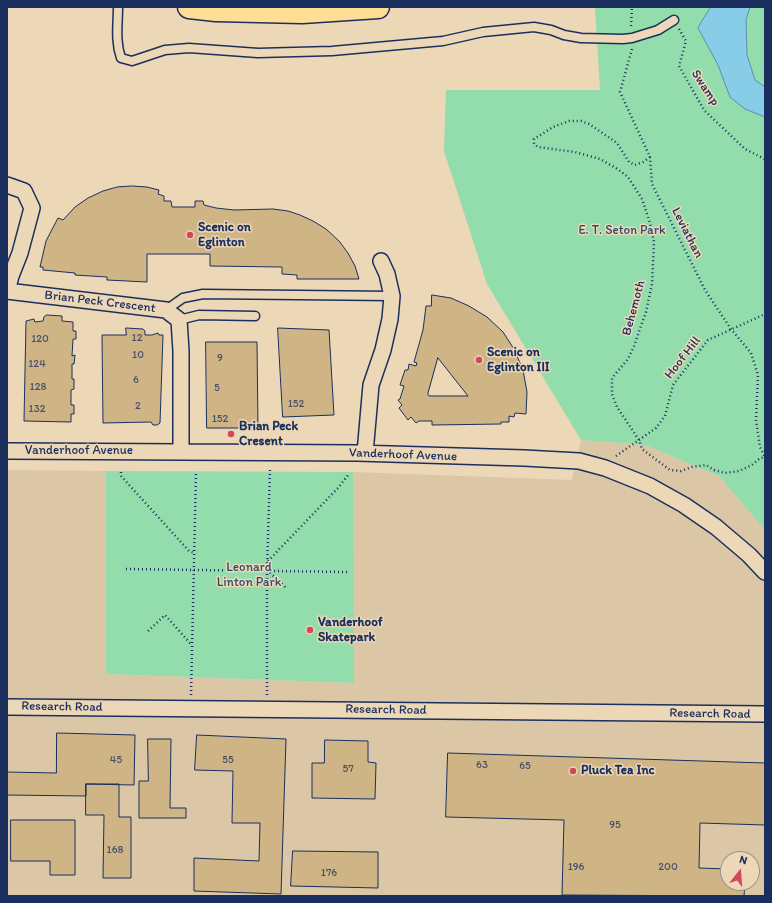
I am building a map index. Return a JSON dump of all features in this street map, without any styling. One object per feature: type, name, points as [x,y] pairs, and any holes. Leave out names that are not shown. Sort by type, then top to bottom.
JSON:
[{"type":"main road","points":[[189,7],[216,10],[287,12],[378,7]]},
{"type":"street","points":[[7,185],[24,191],[32,208],[20,253],[7,291]]},
{"type":"street","points":[[365,453],[371,385],[383,350],[390,319],[392,296],[388,274],[381,260]]},
{"type":"street","name":"Brian Peck Crescent","points":[[7,291],[166,310],[179,320]]},
{"type":"street","points":[[179,320],[181,351],[181,451]]},
{"type":"street","name":"Vanderhoof Avenue","points":[[7,451],[365,453],[579,461],[605,468],[650,486],[684,505],[716,527],[765,572]]},
{"type":"street","name":"Research Road","points":[[7,707],[765,714]]},
{"type":"lane","points":[[118,7],[116,38],[117,49],[121,58],[132,61],[165,50],[189,48],[258,53],[332,51],[443,41],[484,32],[534,28],[581,38],[632,38],[658,30],[674,20]]},
{"type":"lane","points":[[166,310],[183,298],[203,294],[392,296]]},
{"type":"lane","points":[[179,320],[199,315],[255,316]]},
{"type":"path","name":"Leviathan","points":[[632,7],[632,48],[620,92],[650,156],[652,184],[705,290],[731,329],[751,353],[758,375],[756,420],[760,447],[765,457]]},
{"type":"path","name":"Swamp","points":[[674,20],[686,41],[679,66],[704,110],[745,149],[765,159]]},
{"type":"path","name":"Behemoth","points":[[650,156],[643,162],[635,165],[629,162],[616,143],[589,124],[581,121],[568,121],[553,127],[534,139],[534,144],[538,146],[575,152],[600,160],[616,168],[628,177],[642,199],[650,223],[654,242],[652,284],[646,312],[628,359],[612,378],[612,394],[617,407],[639,440],[642,449],[670,470],[681,471],[692,467],[706,465],[714,470],[725,473],[739,471],[765,457]]},
{"type":"path","name":"Hoof Hill","points":[[605,468],[619,453],[656,428],[665,416],[673,385],[708,340],[765,314]]},
{"type":"path","points":[[121,472],[122,476],[189,551],[195,553]]},
{"type":"path","points":[[191,709],[196,473]]},
{"type":"path","points":[[267,561],[338,488],[348,475]]},
{"type":"path","points":[[266,709],[267,561],[270,476]]},
{"type":"path","points":[[126,569],[347,572]]},
{"type":"path","points":[[267,570],[286,588]]},
{"type":"path","points":[[148,631],[165,615],[190,643],[193,643]]},
{"type":"shaded area","points":[[581,440],[645,445],[719,476],[765,530],[765,896],[7,896],[7,470],[106,471],[106,674],[353,683],[353,472],[572,480]]},
{"type":"green space","name":"E. T. Seton Park","points":[[595,7],[765,7],[765,530],[719,476],[645,445],[581,440],[487,284],[444,151],[446,90],[600,90]]},
{"type":"green space","name":"Leonard Linton Park","points":[[106,471],[353,472],[354,683],[106,674]]},
{"type":"water","points":[[711,7],[750,7],[746,20],[747,55],[755,80],[765,87],[765,117],[745,109],[730,97],[718,65],[698,28]]},
{"type":"building","name":"Scenic on Eglinton","points":[[117,187],[147,187],[159,190],[158,194],[164,196],[164,201],[171,201],[172,207],[195,207],[195,201],[203,201],[204,205],[216,208],[234,210],[273,209],[288,211],[300,215],[326,229],[339,241],[355,266],[359,279],[297,279],[297,275],[282,274],[282,267],[210,266],[210,254],[147,254],[147,282],[107,280],[107,277],[75,275],[75,273],[43,270],[43,267],[40,267],[46,241],[58,218],[63,220],[75,207],[88,198],[103,191]]},
{"type":"building","name":"Scenic on Eglinton III","points":[[432,295],[451,298],[469,306],[487,317],[503,332],[514,349],[523,370],[527,392],[526,414],[515,413],[514,417],[509,416],[509,422],[501,422],[501,424],[432,425],[432,421],[419,421],[416,423],[411,417],[408,420],[399,408],[402,405],[398,400],[400,399],[404,386],[400,385],[405,370],[408,370],[409,364],[416,366],[417,363],[414,362],[423,330],[426,306],[431,306]],"holes":[[[438,358],[468,396],[429,396],[428,394]]]},
{"type":"building","points":[[47,315],[62,316],[62,321],[73,322],[73,331],[76,331],[76,339],[73,339],[72,356],[75,355],[74,364],[72,364],[74,389],[71,390],[71,405],[74,405],[74,414],[71,414],[71,422],[24,421],[26,321],[34,319],[35,322],[43,321],[44,317]]},
{"type":"building","points":[[126,328],[143,329],[145,331],[145,335],[158,333],[159,335],[163,335],[160,423],[157,425],[153,425],[151,422],[103,423],[102,335],[126,335]]},
{"type":"building","points":[[278,328],[329,330],[334,415],[283,417]]},
{"type":"building","points":[[206,342],[257,342],[258,428],[207,428]]},
{"type":"building","points":[[57,733],[135,735],[134,785],[86,784],[86,796],[7,795],[7,772],[56,773]]},
{"type":"building","points":[[197,735],[286,739],[281,894],[194,891],[194,858],[259,861],[260,823],[232,823],[233,771],[195,770]]},
{"type":"building","points":[[148,739],[171,739],[170,808],[186,808],[186,818],[139,818],[139,781],[148,781]]},
{"type":"building","points":[[325,740],[368,741],[368,762],[376,763],[375,799],[312,798],[312,763],[324,763]]},
{"type":"building","points":[[448,753],[765,763],[765,825],[700,823],[699,868],[720,869],[720,891],[744,891],[744,896],[562,895],[564,820],[446,817]]},
{"type":"building","points":[[86,784],[119,784],[119,817],[131,817],[131,878],[103,878],[104,815],[86,815]]},
{"type":"building","points":[[11,820],[75,820],[75,875],[50,875],[50,861],[11,861]]},
{"type":"building","points":[[293,851],[378,852],[378,888],[291,886]]},
{"type":"place","name":"Scenic on Eglinton","points":[[190,235]]},
{"type":"place","name":"Scenic on Eglinton III","points":[[479,360]]},
{"type":"place","name":"Brian Peck Cresent","points":[[231,434]]},
{"type":"place","name":"Vanderhoof Skatepark","points":[[310,630]]},
{"type":"place","name":"Pluck Tea Inc","points":[[573,771]]}]
